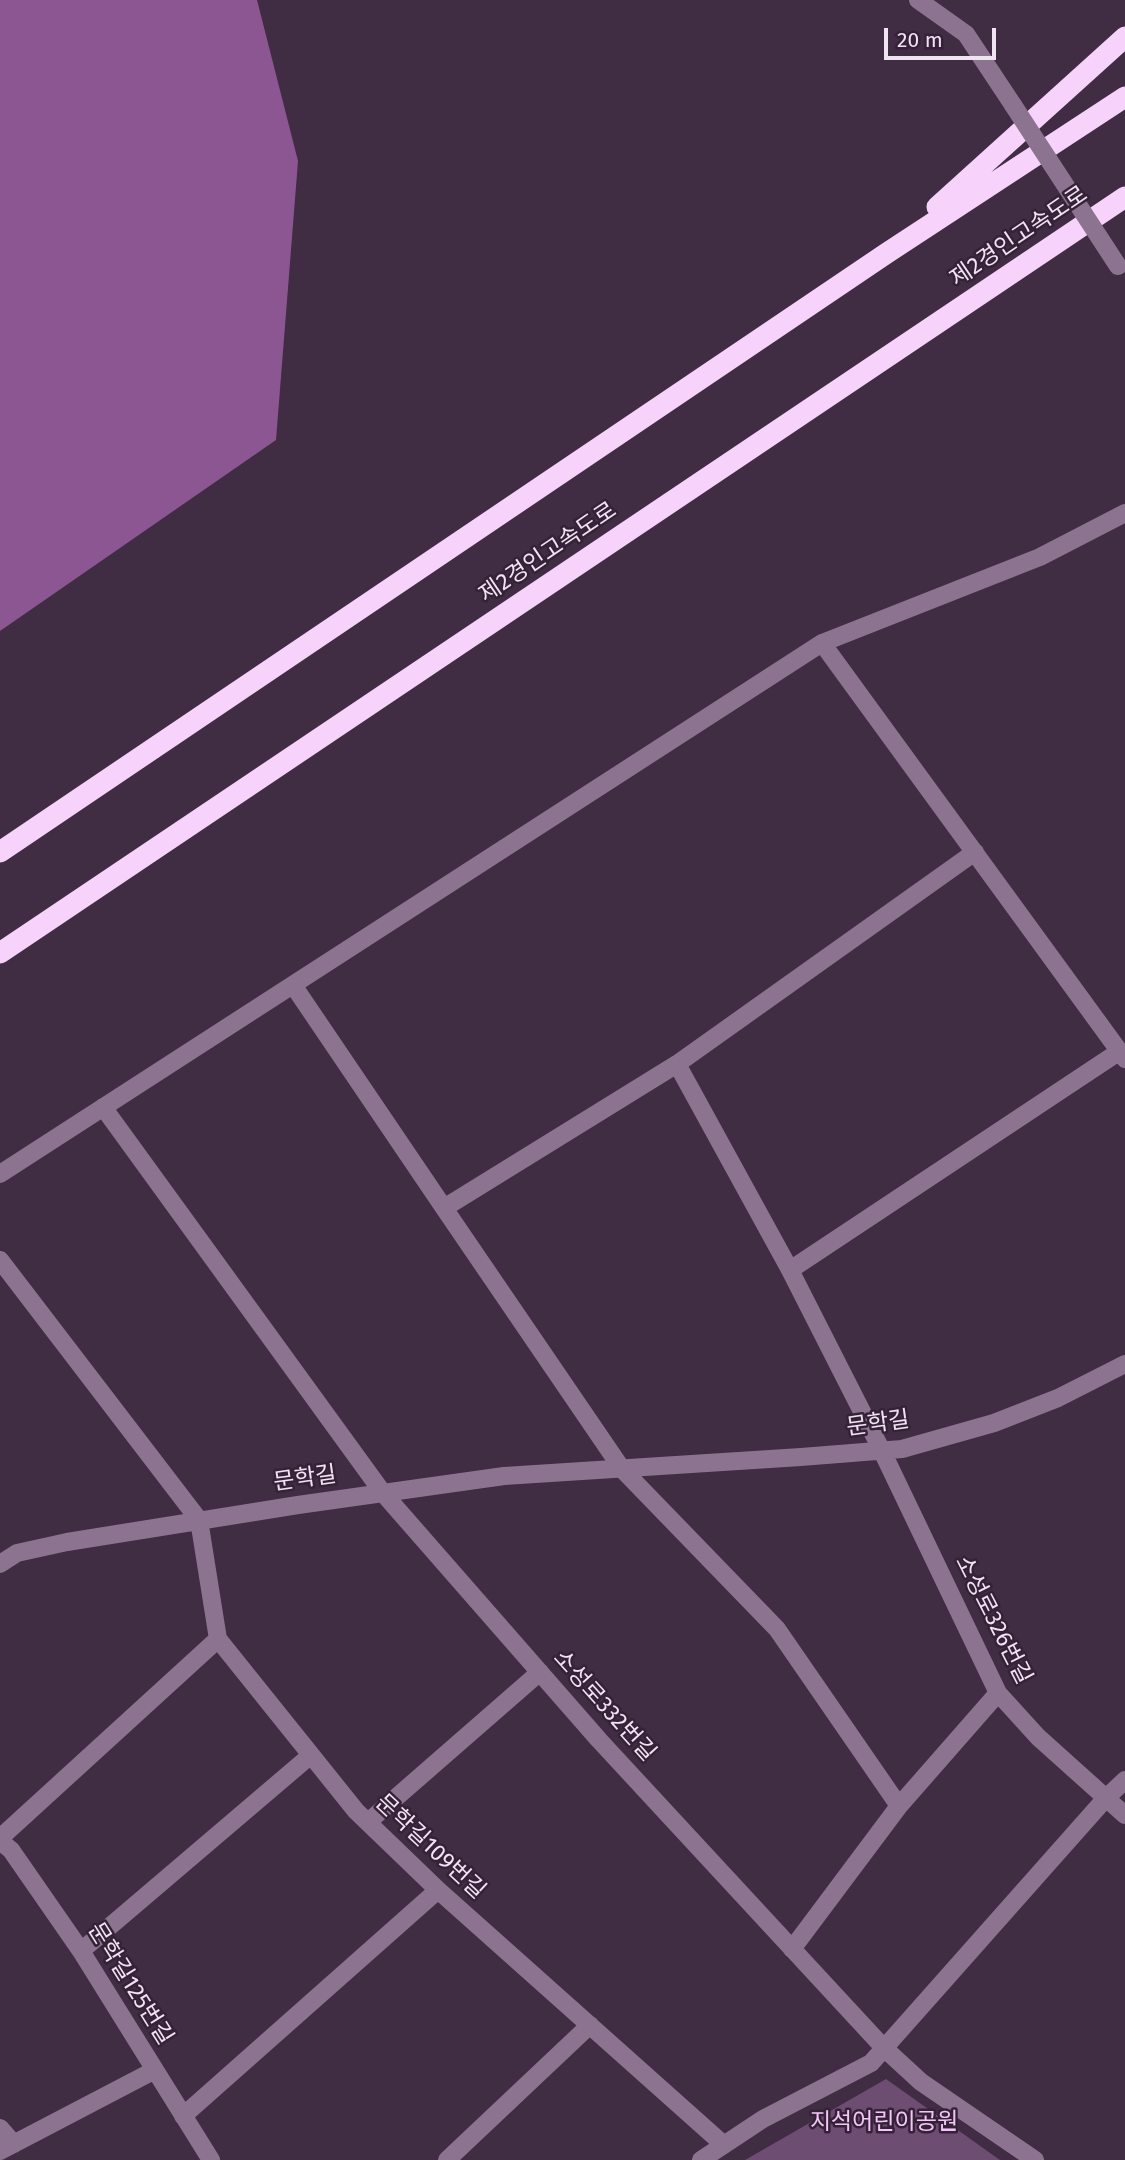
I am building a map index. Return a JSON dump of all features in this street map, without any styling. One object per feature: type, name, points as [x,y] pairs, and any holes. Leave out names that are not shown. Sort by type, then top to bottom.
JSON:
[{"type":"highway","points":[[887,253],[1125,37]]},
{"type":"highway","points":[[0,852],[887,253],[1125,97]]},
{"type":"highway","name":"제2경인고속도로","points":[[0,953],[1125,197]]},
{"type":"street","points":[[918,0],[967,34],[1121,271]]},
{"type":"street","points":[[0,1174],[822,643],[1040,556],[1125,513]]},
{"type":"street","points":[[790,1270],[1122,1055],[822,643]]},
{"type":"street","points":[[444,1208],[677,1064],[975,852]]},
{"type":"street","points":[[293,985],[622,1469],[777,1629],[900,1806]]},
{"type":"street","name":"소성로326번길","points":[[677,1064],[790,1270],[882,1451],[998,1693],[1038,1737],[1125,1815]]},
{"type":"street","name":"소성로332번길","points":[[103,1107],[383,1493],[540,1672],[884,2048],[921,2081],[1035,2160]]},
{"type":"street","points":[[0,1260],[199,1520]]},
{"type":"street","name":"문학길","points":[[0,1564],[17,1553],[199,1520],[505,1476],[902,1449],[994,1423],[1059,1398],[1125,1364]]},
{"type":"street","name":"문학길109번길","points":[[199,1520],[218,1639],[311,1755],[368,1822],[438,1890],[724,2145]]},
{"type":"street","points":[[0,1840],[218,1639]]},
{"type":"street","points":[[368,1822],[540,1672]]},
{"type":"street","points":[[792,1948],[900,1806],[998,1693]]},
{"type":"street","points":[[81,1951],[311,1755]]},
{"type":"street","points":[[701,2160],[763,2119],[872,2063],[1105,1798],[1125,1780]]},
{"type":"street","name":"문학길125번길","points":[[0,1840],[11,1850],[81,1951],[211,2160]]},
{"type":"street","points":[[183,2116],[438,1890]]},
{"type":"street","points":[[447,2160],[590,2025]]},
{"type":"street","points":[[0,2128],[7,2147],[155,2070]]},
{"type":"green space","name":"지석어린이공원","points":[[886,2079],[1000,2160],[745,2160]]},
{"type":"shaded area","points":[[0,0],[257,0],[298,161],[276,440],[0,631]]}]
